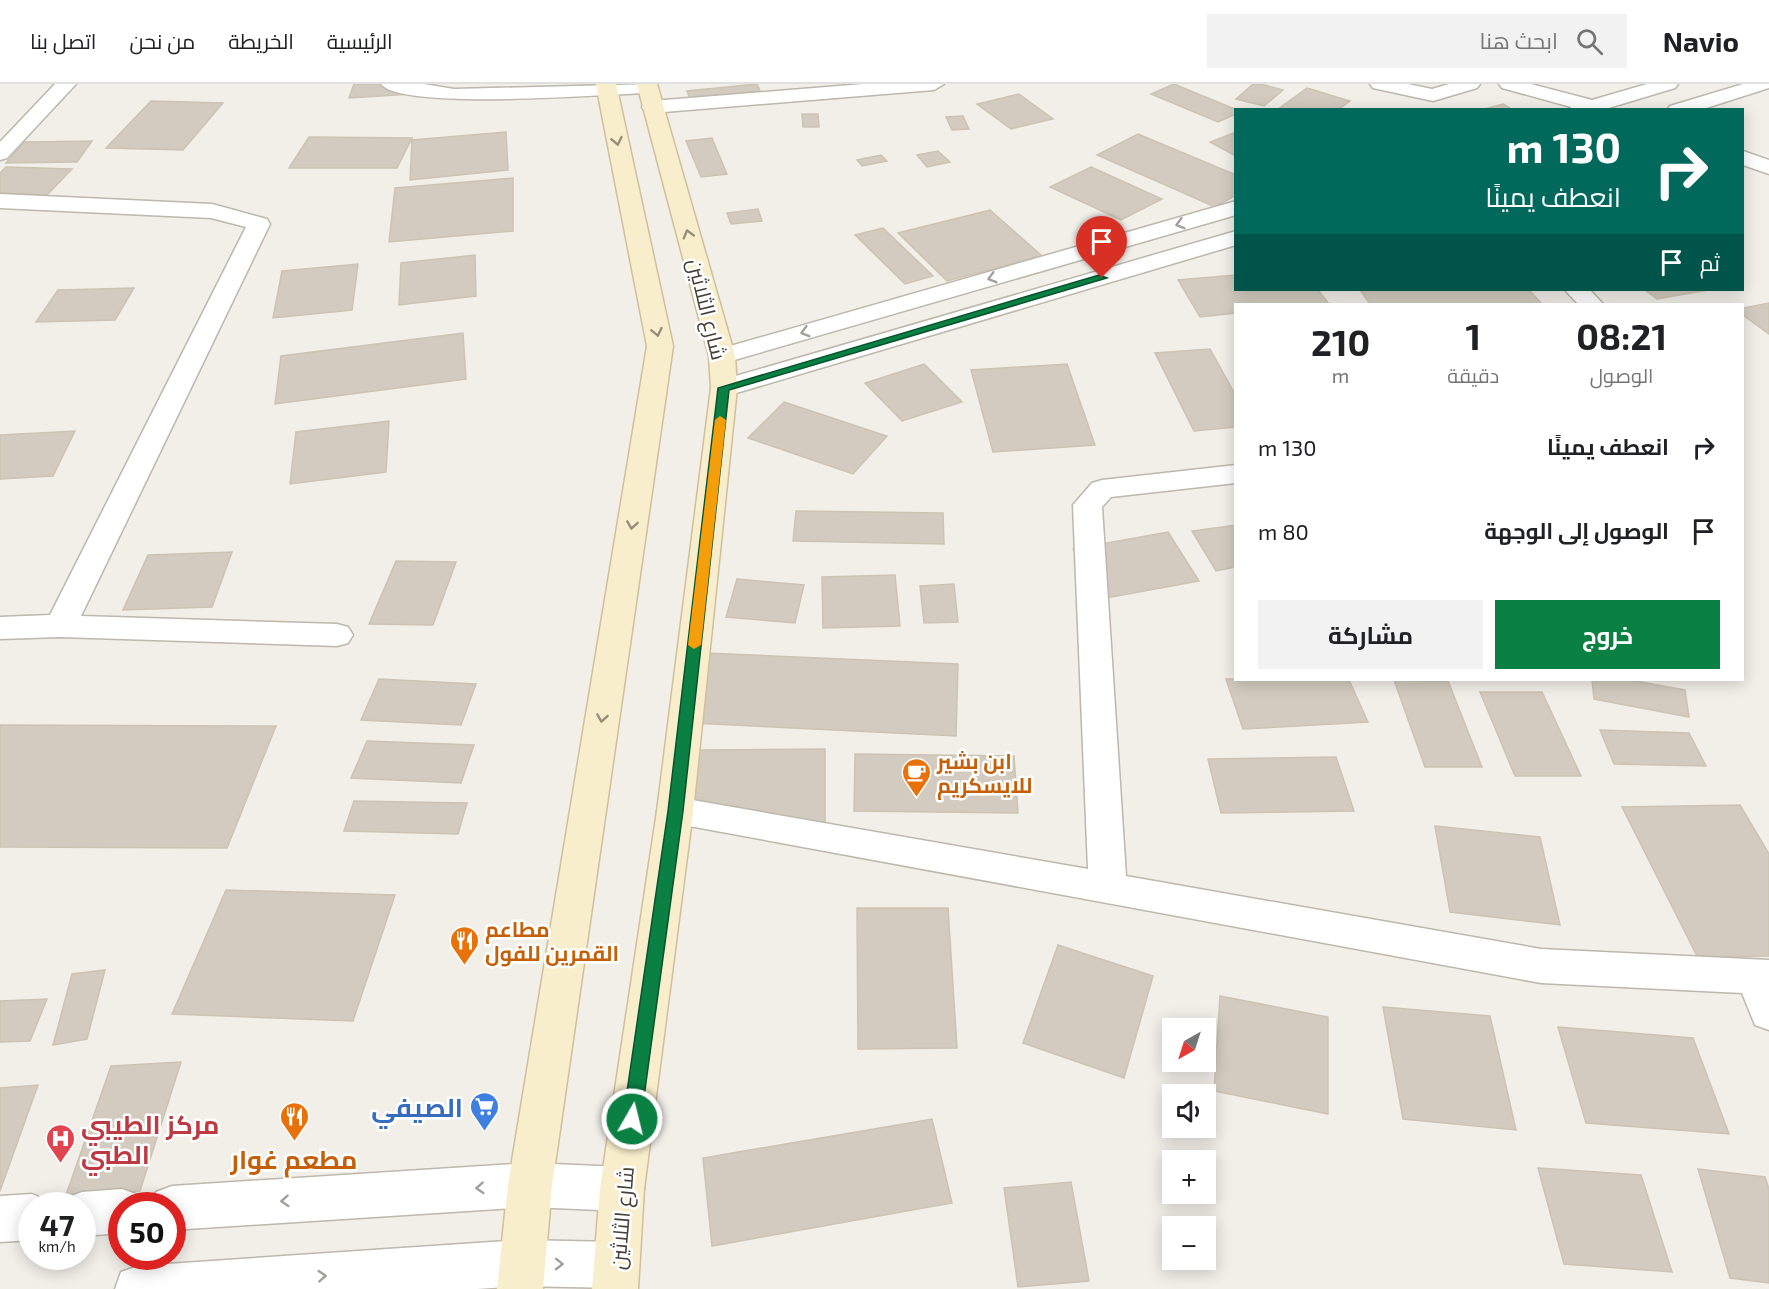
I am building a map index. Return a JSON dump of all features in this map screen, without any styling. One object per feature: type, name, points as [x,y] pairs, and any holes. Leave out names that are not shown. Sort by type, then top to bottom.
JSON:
[{"type":"main road","points":[[520,1276],[530,1185],[660,346],[606,86]]},
{"type":"main road","name":"شارع الثلاثين","points":[[615,1277],[622,1190],[675,811],[724,388],[722,356],[649,93]]},
{"type":"street","points":[[0,154],[66,84]]},
{"type":"street","points":[[391,84],[454,95],[606,86],[649,93],[934,84]]},
{"type":"street","points":[[1380,84],[1433,95],[1470,84]]},
{"type":"street","points":[[1509,84],[1586,108],[1668,84]]},
{"type":"street","points":[[1684,108],[1763,84]]},
{"type":"street","points":[[1744,157],[1769,168]]},
{"type":"street","points":[[0,201],[212,211],[259,224],[60,626]]},
{"type":"street","points":[[722,356],[1234,209]]},
{"type":"street","points":[[724,388],[1234,239]]},
{"type":"street","points":[[1578,291],[1591,303]]},
{"type":"street","points":[[1108,888],[1086,505],[1102,489],[1234,474]]},
{"type":"street","points":[[0,628],[60,626],[337,635]]},
{"type":"street","points":[[675,811],[1541,966],[1763,977],[1769,1012]]},
{"type":"street","points":[[186,1207],[530,1185],[622,1190]]},
{"type":"street","points":[[0,1219],[18,1218]]},
{"type":"street","points":[[138,1289],[520,1276],[615,1277]]},
{"type":"building","points":[[354,84],[414,84],[412,94],[349,98]]},
{"type":"building","points":[[757,84],[761,93],[691,101],[687,91]]},
{"type":"building","points":[[1174,84],[1234,109],[1234,115],[1218,122],[1151,94]]},
{"type":"building","points":[[1253,84],[1283,90],[1264,106],[1236,99]]},
{"type":"building","points":[[1307,88],[1350,101],[1341,108],[1280,108]]},
{"type":"building","points":[[1019,94],[1053,119],[1011,129],[977,104]]},
{"type":"building","points":[[151,101],[223,103],[183,150],[106,148]]},
{"type":"building","points":[[1503,104],[1510,108],[1488,108]]},
{"type":"building","points":[[802,114],[818,114],[819,127],[803,127]]},
{"type":"building","points":[[963,116],[969,129],[952,130],[946,117]]},
{"type":"building","points":[[506,132],[508,170],[410,180],[412,140]]},
{"type":"building","points":[[1234,133],[1234,155],[1210,142]]},
{"type":"building","points":[[1138,134],[1234,174],[1234,196],[1215,207],[1097,155]]},
{"type":"building","points":[[309,137],[412,138],[397,168],[289,168]]},
{"type":"building","points":[[712,138],[727,174],[701,177],[686,141]]},
{"type":"building","points":[[92,141],[77,162],[6,163],[24,142]]},
{"type":"building","points":[[938,151],[950,162],[927,167],[917,155]]},
{"type":"building","points":[[881,155],[887,161],[862,166],[857,160]]},
{"type":"building","points":[[6,167],[72,169],[47,195],[0,193],[0,173]]},
{"type":"building","points":[[1091,167],[1162,199],[1121,220],[1050,187]]},
{"type":"building","points":[[513,178],[513,231],[389,242],[395,188]]},
{"type":"building","points":[[758,209],[762,221],[731,224],[727,213]]},
{"type":"building","points":[[990,210],[1042,256],[947,281],[898,233]]},
{"type":"building","points":[[883,228],[933,276],[905,284],[855,235]]},
{"type":"building","points":[[475,255],[476,296],[399,305],[401,263]]},
{"type":"building","points":[[358,264],[352,310],[273,318],[282,271]]},
{"type":"building","points":[[1234,275],[1234,291],[1319,291],[1328,303],[1234,303],[1234,313],[1200,317],[1178,280]]},
{"type":"building","points":[[134,288],[115,320],[36,322],[58,290]]},
{"type":"building","points":[[1361,291],[1530,291],[1541,303],[1369,303]]},
{"type":"building","points":[[1646,291],[1702,291],[1657,299]]},
{"type":"building","points":[[1769,303],[1769,334],[1744,316],[1744,308]]},
{"type":"building","points":[[463,333],[466,379],[275,404],[281,356]]},
{"type":"building","points":[[1210,349],[1234,392],[1234,427],[1194,431],[1155,353]]},
{"type":"building","points":[[924,364],[962,402],[902,421],[865,383]]},
{"type":"building","points":[[1067,364],[1095,445],[993,452],[971,370]]},
{"type":"building","points":[[784,402],[887,436],[853,474],[748,438]]},
{"type":"building","points":[[389,421],[386,472],[290,484],[296,432]]},
{"type":"building","points":[[75,431],[53,476],[0,479],[0,435]]},
{"type":"building","points":[[796,511],[943,513],[944,544],[793,541]]},
{"type":"building","points":[[1234,525],[1234,567],[1216,571],[1192,531]]},
{"type":"building","points":[[1168,532],[1199,581],[1101,599],[1073,549]]},
{"type":"building","points":[[232,552],[212,607],[123,610],[148,555]]},
{"type":"building","points":[[396,561],[456,562],[433,625],[369,624]]},
{"type":"building","points":[[895,575],[900,626],[823,628],[822,577]]},
{"type":"building","points":[[737,579],[804,585],[795,623],[726,617]]},
{"type":"building","points":[[954,584],[958,622],[924,623],[920,586]]},
{"type":"building","points":[[706,653],[958,664],[956,736],[692,723]]},
{"type":"building","points":[[379,679],[476,684],[461,725],[361,720]]},
{"type":"building","points":[[1226,679],[1234,679],[1234,681],[1349,681],[1368,722],[1243,729]]},
{"type":"building","points":[[1394,681],[1448,681],[1482,767],[1425,767]]},
{"type":"building","points":[[1592,681],[1636,681],[1685,690],[1689,717],[1594,699]]},
{"type":"building","points":[[1480,692],[1542,692],[1581,776],[1515,776]]},
{"type":"building","points":[[0,725],[276,726],[227,848],[0,847]]},
{"type":"building","points":[[1600,730],[1689,733],[1706,766],[1614,764]]},
{"type":"building","points":[[367,741],[474,745],[461,783],[351,778]]},
{"type":"building","points":[[825,749],[825,822],[690,824],[698,750]]},
{"type":"building","points":[[855,754],[1014,756],[1018,813],[854,811]]},
{"type":"building","points":[[1336,757],[1354,811],[1221,813],[1208,759]]},
{"type":"building","points":[[354,801],[467,803],[458,834],[344,831]]},
{"type":"building","points":[[1740,805],[1769,854],[1769,956],[1698,958],[1622,807]]},
{"type":"building","points":[[1435,826],[1540,837],[1560,925],[1450,912]]},
{"type":"building","points":[[226,890],[395,895],[353,1021],[172,1014]]},
{"type":"building","points":[[857,908],[948,908],[957,1048],[858,1049]]},
{"type":"building","points":[[1058,945],[1153,976],[1124,1078],[1023,1043]]},
{"type":"building","points":[[105,970],[87,1039],[53,1045],[72,974]]},
{"type":"building","points":[[1220,996],[1328,1017],[1328,1114],[1216,1091]]},
{"type":"building","points":[[47,999],[30,1041],[0,1042],[0,1001]]},
{"type":"building","points":[[1383,1007],[1490,1016],[1516,1130],[1403,1119]]},
{"type":"building","points":[[1558,1027],[1693,1038],[1729,1134],[1586,1123]]},
{"type":"building","points":[[181,1062],[140,1191],[67,1192],[111,1066]]},
{"type":"building","points":[[38,1085],[0,1191],[0,1088]]},
{"type":"building","points":[[932,1119],[952,1203],[712,1246],[703,1158]]},
{"type":"building","points":[[1538,1168],[1641,1175],[1672,1272],[1564,1264]]},
{"type":"building","points":[[1698,1169],[1765,1177],[1769,1189],[1769,1283],[1730,1278]]},
{"type":"building","points":[[1071,1182],[1089,1281],[1018,1287],[1004,1188]]},
{"type":"slow traffic","points":[[694,645],[720,420]]},
{"type":"place","name":"ابن بشير للايسكريم","points":[[916,798]]},
{"type":"place","name":"مطاعم القمرين للفول","points":[[464,966]]},
{"type":"place","name":"الصيفي","points":[[484,1132]]},
{"type":"place","name":"مطعم غوار","points":[[294,1142]]},
{"type":"place","name":"مركز الطيبي الطبي","points":[[60,1164]]},
{"type":"route","points":[[632,1119],[675,811],[724,388],[1102,278]]}]
